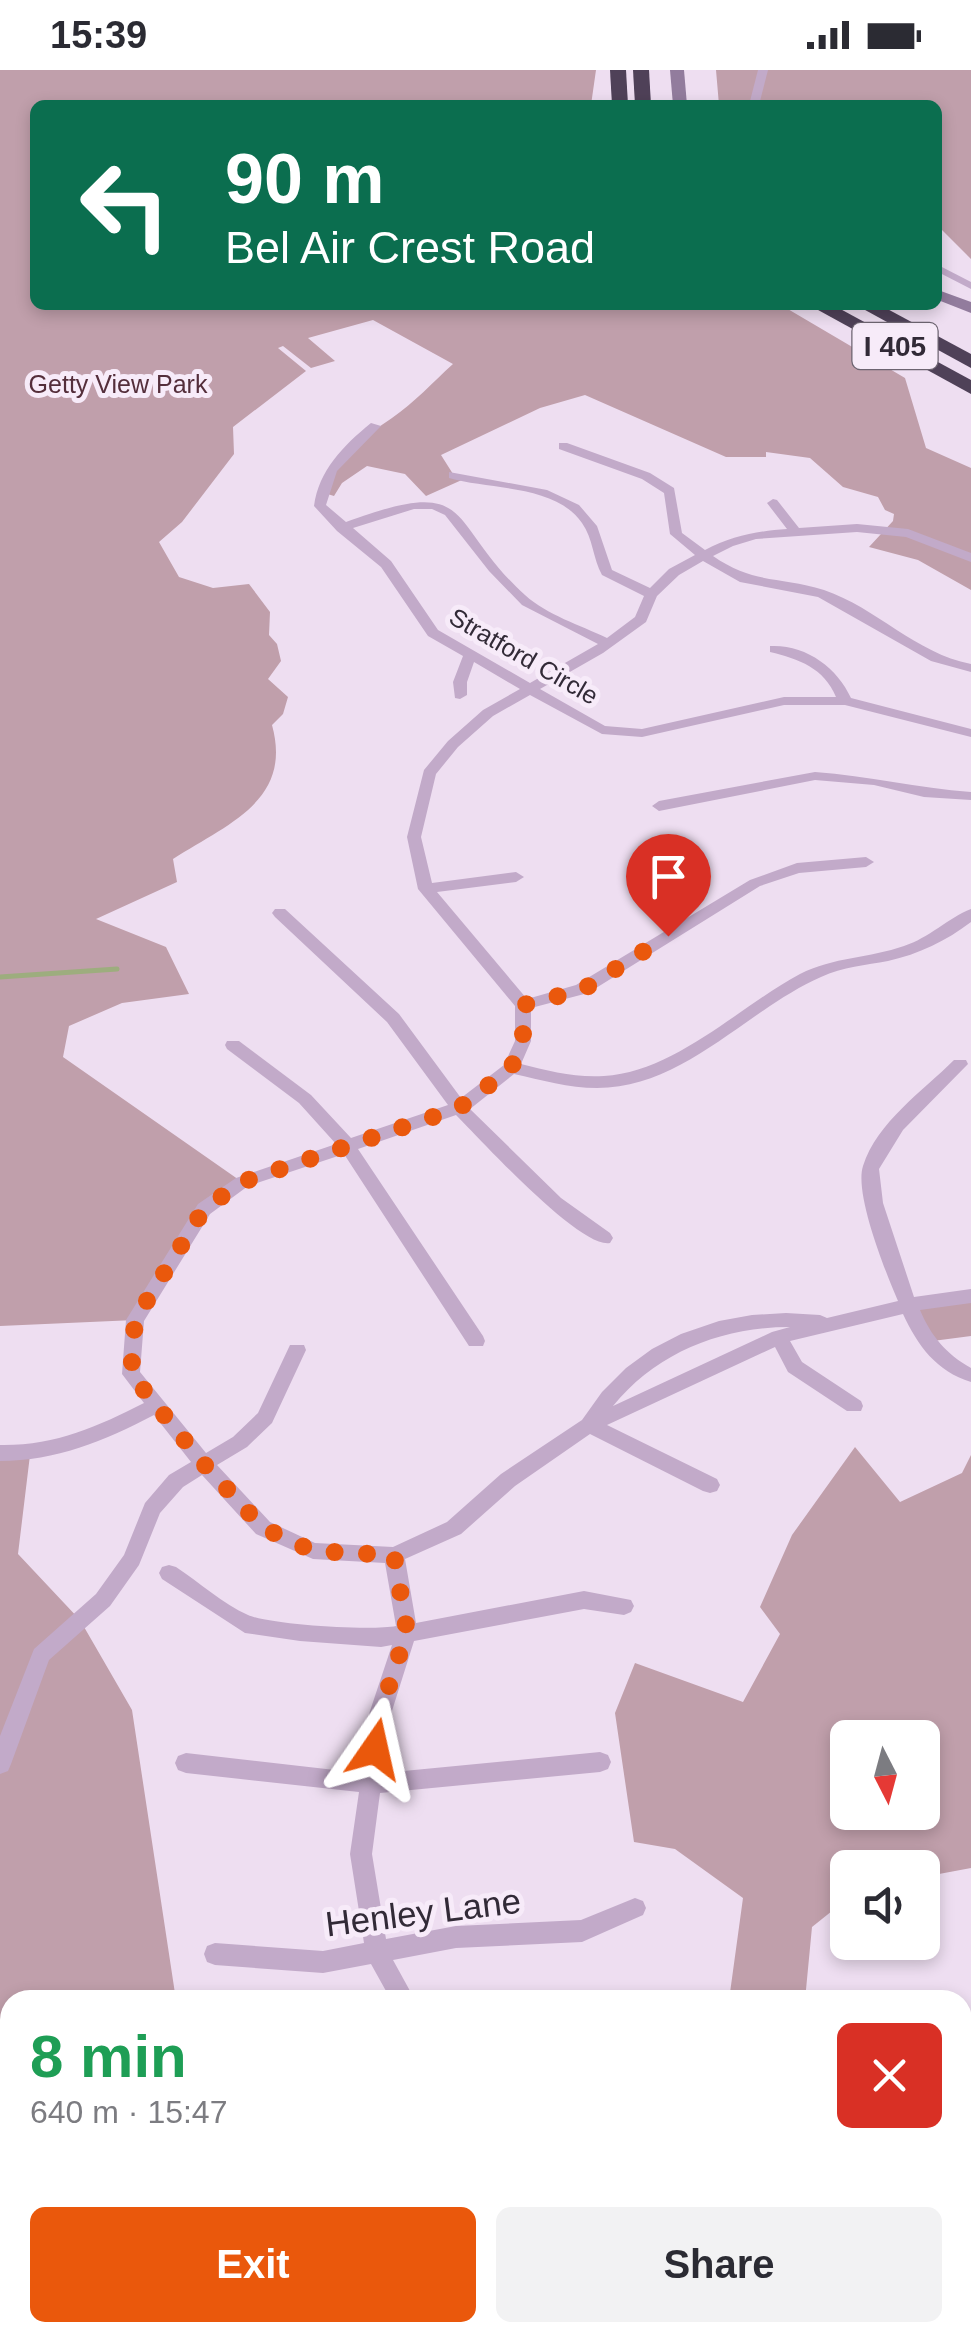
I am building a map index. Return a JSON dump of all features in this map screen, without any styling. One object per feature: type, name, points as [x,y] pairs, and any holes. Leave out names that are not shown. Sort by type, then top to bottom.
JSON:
[{"type":"highway","points":[[618,70],[620,100]]},
{"type":"highway","points":[[632,70],[634,100]]},
{"type":"highway","points":[[641,70],[643,100]]},
{"type":"highway","points":[[650,70],[652,100]]},
{"type":"highway","name":"I 405","points":[[828,310],[971,388]]},
{"type":"highway","points":[[849,310],[971,376]]},
{"type":"highway","points":[[863,310],[971,365]]},
{"type":"highway","name":"I 405","points":[[875,310],[971,365]]},
{"type":"main road","points":[[677,70],[680,100]]},
{"type":"main road","points":[[942,297],[971,308]]},
{"type":"street","points":[[755,100],[763,70]]},
{"type":"street","points":[[942,270],[971,286]]},
{"type":"street","name":"Stratford Circle","points":[[375,426],[354,443],[327,477],[320,506],[386,564],[433,634],[602,730],[670,730],[746,707],[784,701],[845,701],[971,733]]},
{"type":"street","points":[[562,446],[646,476],[670,492],[676,534],[704,556],[750,581],[814,590],[936,657],[971,668]]},
{"type":"street","points":[[453,474],[478,484],[558,498],[590,523],[607,572],[651,594]]},
{"type":"street","points":[[773,503],[795,531]]},
{"type":"street","points":[[342,528],[399,506],[429,504],[454,512],[470,538],[521,599],[607,643]]},
{"type":"street","points":[[971,558],[930,540],[894,531],[857,528],[756,536],[674,572],[651,594],[641,619],[488,713],[428,773],[414,837],[426,889],[523,1005],[523,1041],[511,1068],[459,1108],[242,1182],[204,1209],[135,1320],[131,1374],[203,1463],[263,1528],[313,1551],[394,1555],[454,1528],[508,1480],[589,1425],[779,1337],[910,1305],[971,1296]]},
{"type":"street","points":[[776,649],[799,654],[825,668],[837,679],[845,701]]},
{"type":"street","points":[[460,694],[470,655]]},
{"type":"street","points":[[658,806],[816,776],[874,782],[924,794],[971,796]]},
{"type":"street","points":[[523,1005],[582,990],[755,882],[796,868],[866,862]]},
{"type":"street","points":[[426,889],[516,878]]},
{"type":"street","points":[[280,912],[393,1018],[459,1108],[556,1204],[604,1238]]},
{"type":"street","points":[[511,1068],[590,1085],[628,1080],[662,1065],[810,975],[842,963],[910,950],[950,931],[971,914]]},
{"type":"street","points":[[233,1044],[305,1099],[346,1144],[476,1341]]},
{"type":"street","points":[[960,1064],[882,1144],[868,1173],[872,1202],[925,1342],[959,1372],[971,1375]]},
{"type":"street","points":[[589,1425],[628,1374],[687,1338],[758,1321],[834,1324]]},
{"type":"street","points":[[779,1337],[795,1368],[854,1406]]},
{"type":"street","points":[[0,1764],[40,1654],[103,1600],[132,1559],[152,1509],[176,1481],[240,1442],[266,1418],[298,1350]]},
{"type":"street","points":[[0,1452],[30,1455],[88,1440],[155,1406]]},
{"type":"street","points":[[589,1425],[710,1485]]},
{"type":"street","points":[[394,1555],[407,1631],[380,1714],[361,1854],[377,1954],[397,1990]]},
{"type":"street","points":[[169,1574],[245,1624],[381,1638],[584,1600],[624,1606]]},
{"type":"street","points":[[186,1763],[370,1784],[600,1762]]},
{"type":"street","name":"Henley Lane","points":[[214,1954],[323,1962],[456,1936],[582,1931],[636,1908]]},
{"type":"green space","name":"Getty View Park","points":[[0,70],[596,70],[592,100],[30,100],[30,310],[789,310],[905,378],[926,448],[971,468],[971,590],[918,560],[869,547],[893,521],[894,514],[885,510],[878,497],[843,487],[810,458],[766,452],[766,457],[726,457],[585,395],[540,408],[441,455],[453,474],[464,479],[426,496],[405,474],[367,466],[342,483],[334,496],[321,492],[342,459],[453,364],[373,320],[308,338],[335,361],[311,368],[283,346],[278,348],[306,371],[233,427],[234,454],[182,522],[159,542],[179,577],[213,588],[249,584],[270,612],[269,635],[277,644],[281,661],[268,679],[288,697],[283,714],[272,725],[276,751],[273,773],[251,807],[173,859],[177,882],[96,919],[166,947],[189,994],[122,1003],[69,1026],[63,1057],[242,1182],[204,1209],[135,1320],[0,1326]]},
{"type":"green space","points":[[716,70],[971,70],[971,259],[942,230],[942,100],[719,100]]},
{"type":"green space","points":[[971,1296],[971,1336],[925,1342],[910,1305]]},
{"type":"green space","points":[[855,1447],[900,1502],[962,1473],[971,1455],[971,1868],[940,1874],[940,1850],[830,1850],[830,1913],[812,1927],[806,1990],[730,1990],[743,1898],[675,1849],[634,1842],[615,1713],[635,1663],[743,1702],[780,1634],[760,1607],[792,1535]]},
{"type":"green space","points":[[0,1453],[30,1455],[18,1554],[80,1620],[132,1710],[174,1990],[0,1990]]},
{"type":"waterway","points":[[0,977],[117,969]]},
{"type":"route","points":[[375,1749],[380,1714],[407,1631],[394,1555],[313,1551],[263,1528],[203,1463],[131,1374],[135,1320],[204,1209],[242,1182],[459,1108],[511,1068],[523,1041],[523,1005],[582,990],[668,936]]}]
